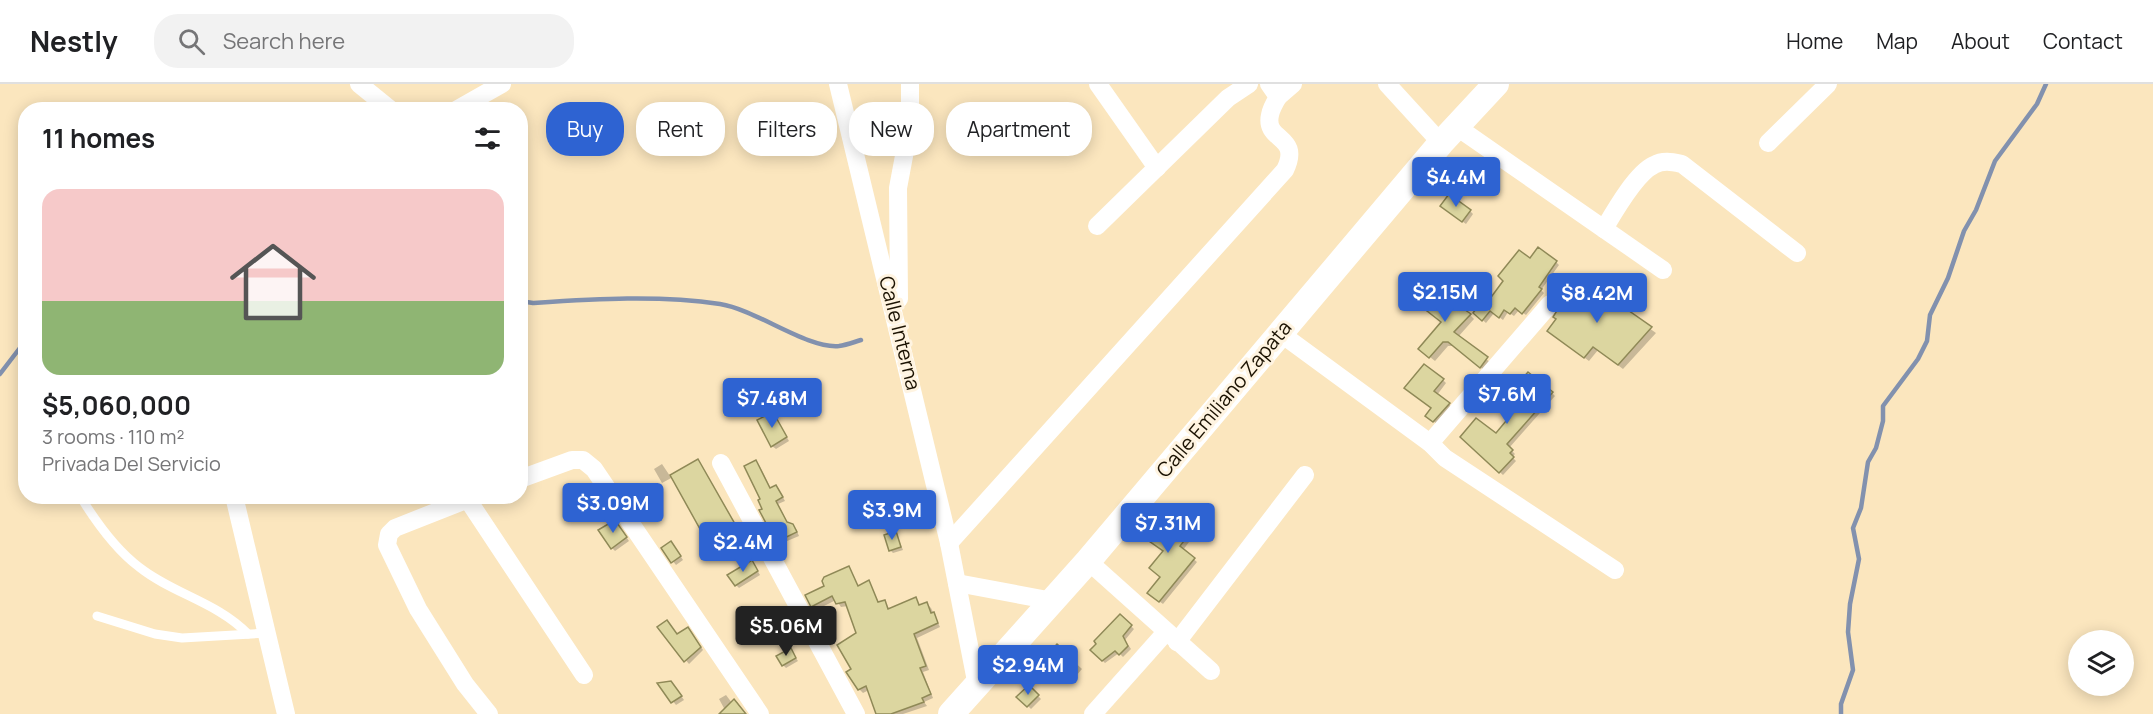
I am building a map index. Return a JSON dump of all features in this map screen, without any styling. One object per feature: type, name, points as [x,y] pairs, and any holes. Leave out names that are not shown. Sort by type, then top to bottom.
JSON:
[{"type":"main road","name":"Calle Emiliano Zapata","points":[[951,714],[1088,561],[1449,135],[1496,84]]},
{"type":"street","points":[[359,84],[381,102]]},
{"type":"street","points":[[470,102],[502,84]]},
{"type":"street","name":"Calle Interna","points":[[838,84],[900,331],[949,543],[977,686]]},
{"type":"street","points":[[900,331],[898,188],[910,124],[910,84]]},
{"type":"street","points":[[1098,84],[1157,168]]},
{"type":"street","points":[[1097,226],[1228,98],[1249,84]]},
{"type":"street","points":[[949,543],[1285,170],[1291,152],[1287,142],[1273,133],[1269,116],[1273,90],[1293,84]]},
{"type":"street","points":[[1387,84],[1449,135],[1604,229],[1663,270]]},
{"type":"street","points":[[1768,143],[1828,84]]},
{"type":"street","points":[[1604,229],[1647,169],[1669,161],[1682,164],[1797,253]]},
{"type":"street","points":[[1430,443],[1550,304]]},
{"type":"street","points":[[1280,333],[1430,443],[1445,458],[1615,570]]},
{"type":"street","points":[[528,476],[572,459],[583,460],[594,469],[760,714]]},
{"type":"street","points":[[721,463],[856,714]]},
{"type":"street","points":[[1093,714],[1171,637],[1305,475]]},
{"type":"street","points":[[236,504],[286,714]]},
{"type":"street","points":[[453,504],[395,528],[389,534],[387,544],[418,609],[465,684],[489,714]]},
{"type":"street","points":[[472,504],[584,675]]},
{"type":"street","points":[[1088,561],[1211,671]]},
{"type":"street","points":[[957,583],[1053,601]]},
{"type":"lane","points":[[86,504],[117,547],[139,568],[234,620],[248,634]]},
{"type":"lane","points":[[97,616],[155,634],[182,638],[267,633]]},
{"type":"building","points":[[1449,194],[1471,210],[1462,222],[1440,206]]},
{"type":"building","points":[[1538,247],[1557,261],[1539,287],[1542,289],[1522,314],[1515,308],[1510,314],[1504,310],[1499,318],[1490,311],[1482,321],[1473,313],[1485,296],[1489,300],[1503,281],[1498,276],[1519,250],[1530,258]]},
{"type":"building","points":[[1582,278],[1652,327],[1618,365],[1593,347],[1584,358],[1547,331],[1556,319],[1553,317],[1561,304]]},
{"type":"building","points":[[1420,279],[1471,314],[1454,332],[1488,357],[1480,368],[1448,342],[1443,342],[1429,358],[1418,349],[1441,322],[1413,300],[1415,297],[1409,292]]},
{"type":"building","points":[[1424,364],[1444,379],[1434,391],[1450,403],[1433,422],[1425,416],[1431,408],[1404,388]]},
{"type":"building","points":[[1528,372],[1553,392],[1507,444],[1513,450],[1510,453],[1514,457],[1499,473],[1460,437],[1476,418],[1496,433],[1526,397],[1515,387]]},
{"type":"building","points":[[773,412],[787,437],[771,447],[757,420]]},
{"type":"building","points":[[698,459],[739,531],[710,547],[670,475]]},
{"type":"building","points":[[756,460],[770,488],[776,485],[783,497],[776,501],[787,522],[793,524],[797,532],[776,542],[759,510],[762,509],[758,500],[760,499],[744,466]]},
{"type":"building","points":[[1156,509],[1190,533],[1180,546],[1195,558],[1159,602],[1147,593],[1160,577],[1149,568],[1163,551],[1149,541],[1158,530],[1146,521]]},
{"type":"building","points":[[615,520],[627,537],[611,549],[598,530]]},
{"type":"building","points":[[896,531],[901,547],[889,551],[884,535]]},
{"type":"building","points":[[671,541],[681,556],[671,563],[661,548]]},
{"type":"building","points":[[752,560],[758,571],[735,586],[727,575]]},
{"type":"building","points":[[849,566],[858,586],[869,580],[878,602],[885,600],[888,609],[916,597],[919,605],[927,602],[931,613],[934,612],[938,623],[914,634],[926,666],[920,668],[931,694],[922,698],[924,702],[891,714],[876,714],[866,686],[858,690],[846,672],[851,669],[837,645],[856,633],[845,602],[836,604],[832,596],[811,607],[805,595],[824,586],[822,581],[824,577]]},
{"type":"building","points":[[1120,614],[1132,625],[1123,636],[1128,646],[1119,655],[1115,651],[1102,661],[1090,650],[1096,644],[1094,641]]},
{"type":"building","points":[[667,620],[677,634],[688,627],[701,647],[684,662],[657,627]]},
{"type":"building","points":[[1057,644],[1076,661],[1061,678],[1041,662]]},
{"type":"building","points":[[791,648],[796,658],[782,666],[776,656]]},
{"type":"building","points":[[671,681],[682,696],[671,703],[657,683]]},
{"type":"building","points":[[1029,685],[1039,695],[1027,707],[1016,697]]},
{"type":"building","points":[[734,699],[746,714],[719,714]]},
{"type":"waterway","points":[[1841,714],[1841,704],[1853,670],[1848,632],[1850,604],[1859,559],[1853,528],[1861,508],[1868,462],[1876,448],[1883,421],[1883,406],[1918,359],[1927,341],[1930,315],[1948,278],[1964,231],[1976,210],[1995,161],[2037,104],[2046,84]]},
{"type":"waterway","points":[[528,302],[627,299],[697,301],[734,308],[812,342],[839,346],[861,340]]},
{"type":"waterway","points":[[0,374],[18,350]]}]
